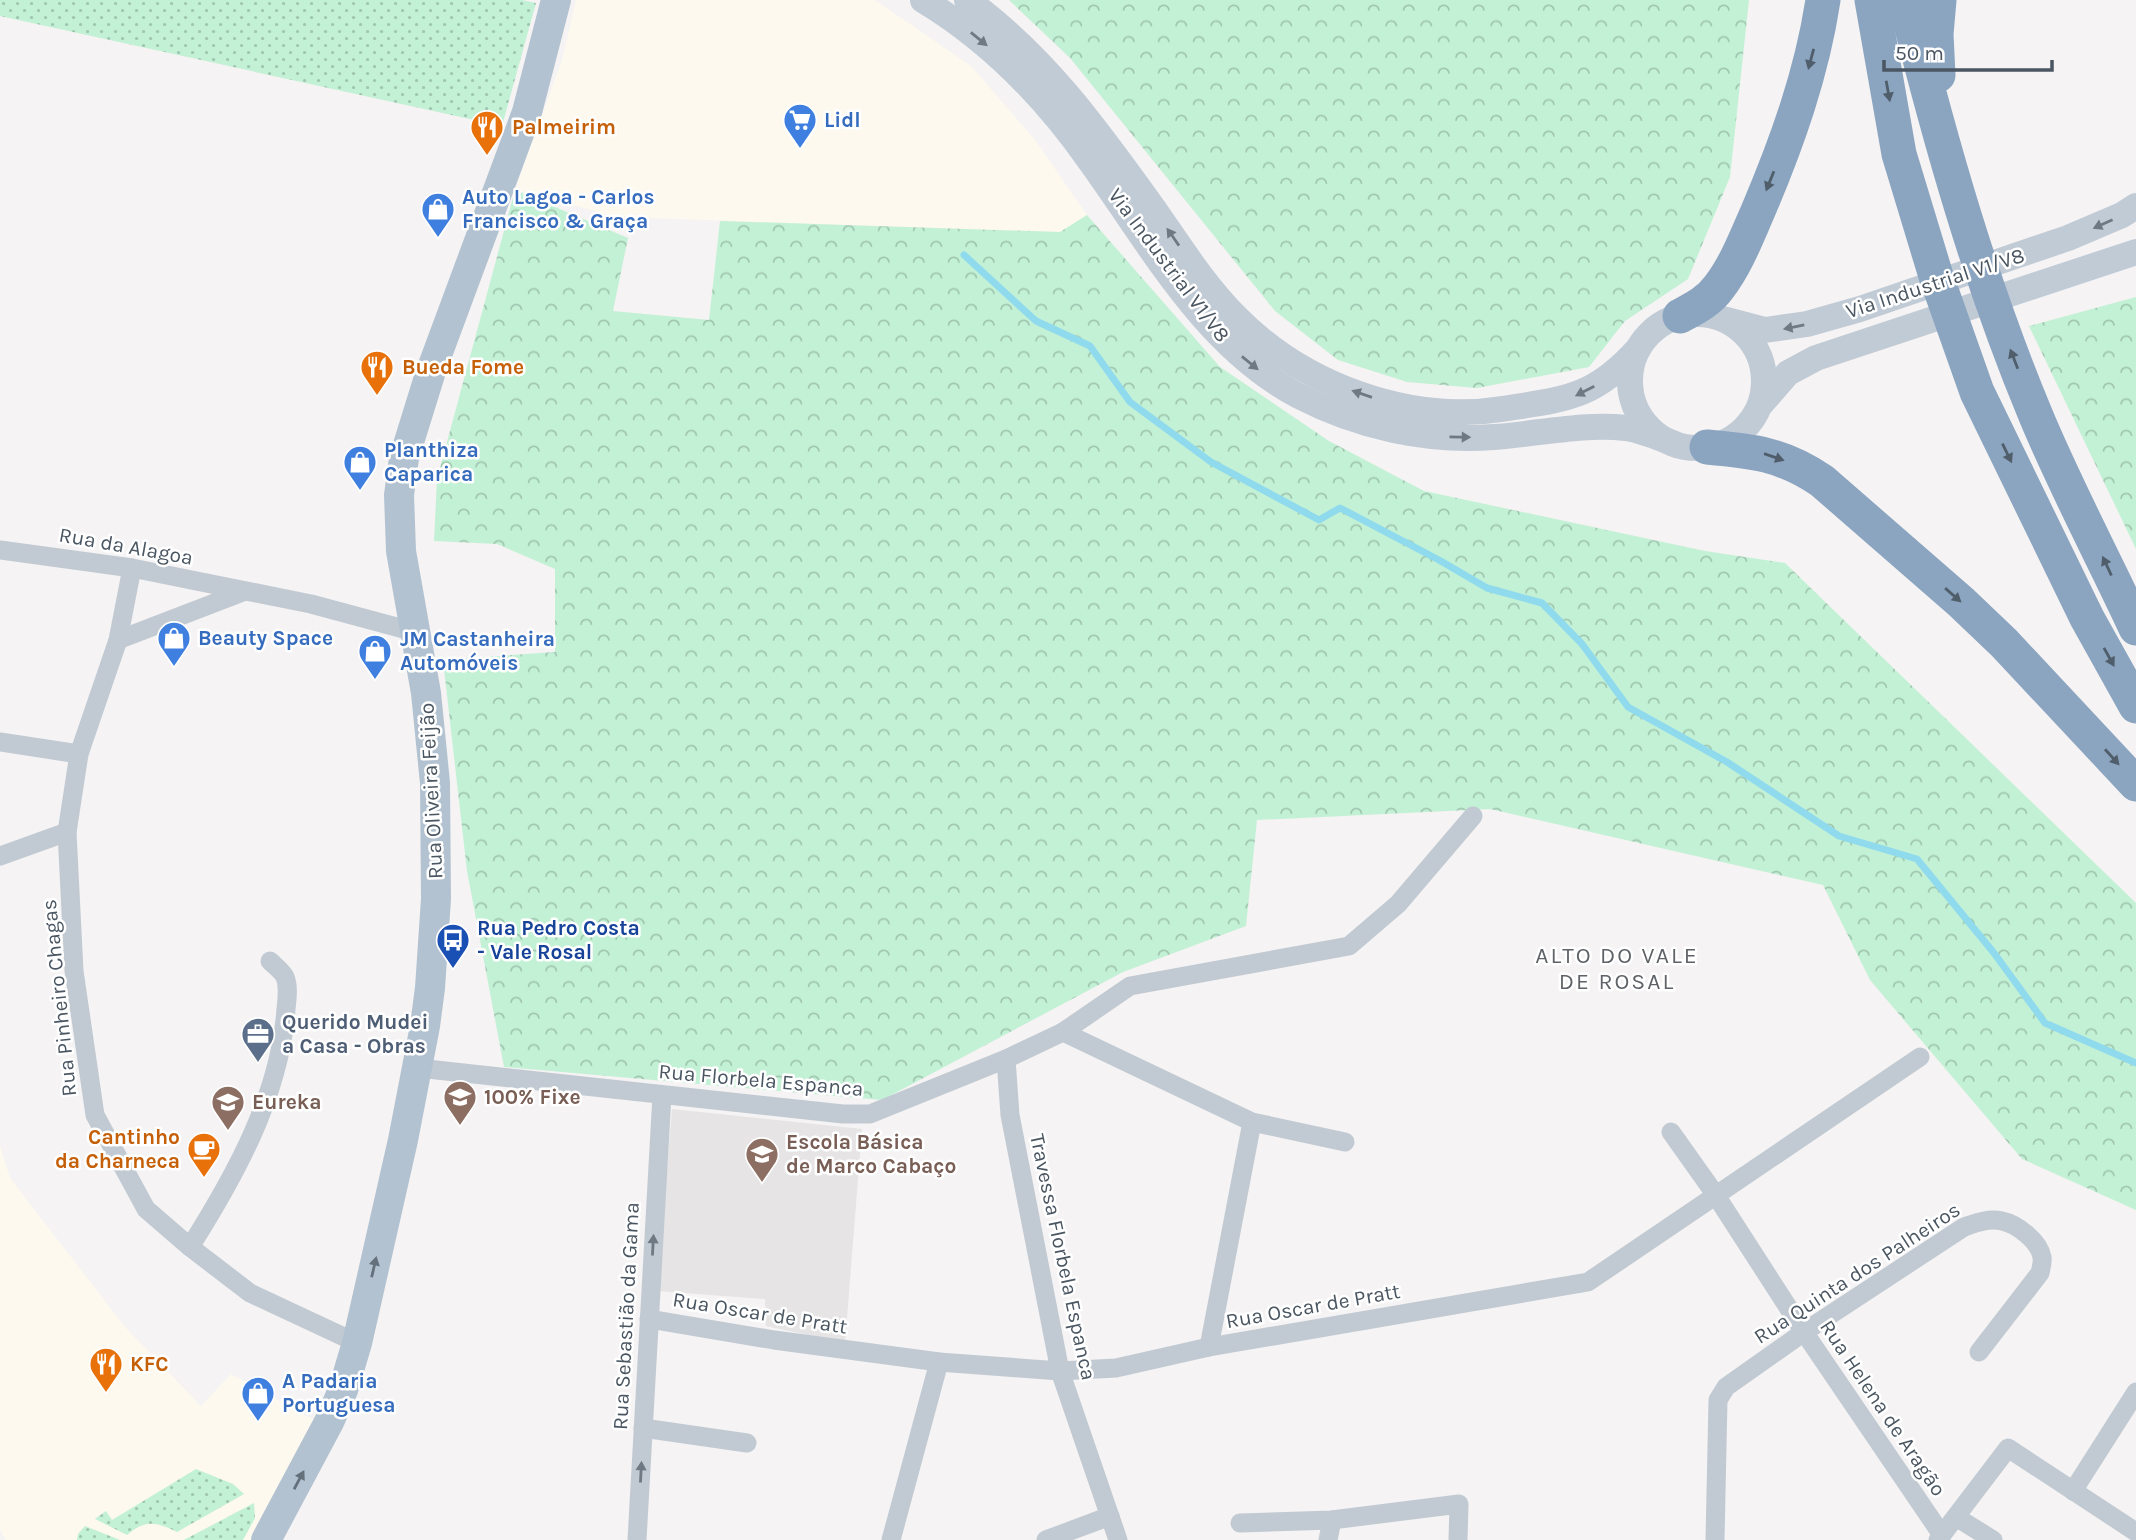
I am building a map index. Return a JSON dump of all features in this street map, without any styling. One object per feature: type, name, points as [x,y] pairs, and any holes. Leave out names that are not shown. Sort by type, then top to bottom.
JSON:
[{"type":"highway","points":[[1680,316],[1707,300],[1719,288],[1747,238],[1783,150],[1801,95],[1823,0]]},
{"type":"highway","points":[[1872,0],[1899,154],[1936,276],[1977,392],[2087,618],[2136,706]]},
{"type":"highway","points":[[1905,0],[1931,107],[2002,329],[2036,417],[2136,628]]},
{"type":"highway","points":[[1939,0],[1937,58],[1943,121],[1953,179]]},
{"type":"highway","points":[[1692,446],[1767,454],[1805,469],[1822,481],[2004,643],[2136,784]]},
{"type":"main road","name":"Rua Oliveira Feijão","points":[[266,1540],[330,1422],[357,1343],[418,1068],[430,988],[436,861],[432,742],[401,551],[398,519],[404,458],[431,371],[527,112],[556,0]]},
{"type":"main road","name":"Via Industrial V1/V8","points":[[923,0],[981,41],[1029,85],[1088,158],[1213,329],[1250,363],[1298,396],[1360,421],[1425,436],[1492,437],[1605,427],[1648,433],[1692,446]]},
{"type":"main road","name":"Via Industrial V1/V8","points":[[967,0],[1022,45],[1069,95],[1223,303],[1260,339],[1311,373],[1338,386],[1398,405],[1449,411],[1490,411],[1560,400],[1582,393],[1615,372],[1638,349]]},
{"type":"main road","name":"Via Industrial V1/V8","points":[[1727,320],[1745,327],[1786,329],[1860,309],[2068,238],[2122,215],[2136,206]]},
{"type":"main road","name":"Via Industrial V1/V8","points":[[1760,406],[1775,387],[1799,366],[2079,269],[2136,252]]},
{"type":"main road","points":[[1696,313],[1727,320],[1749,338],[1757,350],[1765,378],[1760,406],[1739,434],[1720,444],[1692,446],[1661,437],[1648,427],[1635,405],[1630,381],[1632,364],[1638,349],[1656,328],[1680,316],[1696,313]]},
{"type":"street","name":"Rua da Alagoa","points":[[0,550],[132,568],[311,604],[415,632]]},
{"type":"street","name":"Rua Pinheiro Chagas","points":[[132,568],[118,640],[79,754],[67,831],[75,971],[95,1115],[146,1209],[250,1293],[357,1343]]},
{"type":"street","points":[[118,640],[244,592]]},
{"type":"street","points":[[0,742],[79,754]]},
{"type":"street","name":"Rua Florbela Espanca","points":[[418,1068],[843,1114],[870,1114],[1006,1059],[1063,1032],[1130,986],[1349,946],[1398,904],[1473,816]]},
{"type":"street","points":[[0,856],[67,831]]},
{"type":"street","points":[[190,1247],[247,1146],[277,1061],[285,1025],[287,990],[284,976],[270,961]]},
{"type":"street","points":[[1063,1032],[1252,1122],[1345,1142]]},
{"type":"street","name":"Rua Oscar de Pratt","points":[[649,1319],[774,1340],[939,1362],[1060,1371],[1116,1368],[1209,1347],[1588,1282],[1920,1057]]},
{"type":"street","name":"Travessa Florbela Espanca","points":[[1006,1059],[1010,1115],[1060,1371],[1118,1540]]},
{"type":"street","name":"Rua Sebastião da Gama","points":[[637,1540],[662,1095]]},
{"type":"street","points":[[1209,1347],[1252,1122]]},
{"type":"street","name":"Rua Helena de Aragão","points":[[1671,1132],[1715,1194],[1940,1538]]},
{"type":"street","name":"Rua Quinta dos Palheiros","points":[[1715,1540],[1718,1400],[1726,1387],[1804,1332],[1964,1227],[1981,1221],[2003,1221],[2020,1229],[2035,1242],[2043,1258],[2040,1273],[1979,1353]]},
{"type":"street","points":[[891,1540],[939,1362]]},
{"type":"street","points":[[2073,1491],[2136,1392]]},
{"type":"street","points":[[643,1428],[747,1443]]},
{"type":"street","points":[[1940,1538],[2008,1448],[2136,1532]]},
{"type":"street","points":[[1240,1523],[1332,1520],[1459,1503],[1458,1540]]},
{"type":"street","points":[[1046,1540],[1110,1516]]},
{"type":"street","points":[[1956,1517],[1993,1540]]},
{"type":"street","points":[[1328,1540],[1332,1520]]},
{"type":"shaded area","points":[[576,0],[875,0],[971,66],[1035,140],[1087,215],[1060,232],[618,217],[515,190],[562,60]]},
{"type":"shaded area","name":"Escola Básica de Marco Cabaço","points":[[672,1109],[862,1129],[845,1343],[766,1326],[765,1299],[657,1291]]},
{"type":"shaded area","points":[[0,1146],[10,1178],[125,1327],[201,1406],[231,1374],[316,1421],[254,1540],[243,1540],[255,1518],[254,1503],[184,1540],[120,1540],[85,1526],[78,1534],[77,1540],[6,1540],[0,1530]],"holes":[[[244,1494],[177,1532],[158,1522],[137,1526],[127,1535],[95,1518],[105,1511],[112,1521]]]},
{"type":"green space","points":[[0,0],[522,0],[536,3],[502,126],[0,16]]},
{"type":"green space","points":[[1009,0],[1749,0],[1730,177],[1688,279],[1625,321],[1589,367],[1477,388],[1407,382],[1338,360],[1275,311],[1070,58]]},
{"type":"green space","points":[[515,190],[628,238],[613,311],[709,320],[720,221],[1060,232],[1087,215],[1220,367],[1329,441],[1424,491],[1705,551],[1785,563],[2136,903],[2136,1210],[2022,1159],[1870,980],[1823,885],[1490,809],[1257,820],[1246,926],[1123,972],[882,1100],[504,1067],[467,871],[443,660],[555,652],[555,569],[497,544],[434,541],[437,479]]},
{"type":"green space","points":[[2136,297],[2136,549],[2029,326]]},
{"type":"green space","points":[[196,1469],[233,1484],[244,1494],[177,1532],[163,1526],[146,1524],[127,1535],[95,1519],[106,1511],[112,1520]]},
{"type":"green space","points":[[254,1503],[255,1518],[243,1540],[184,1540]]},
{"type":"green space","points":[[85,1526],[120,1540],[77,1540],[78,1534]]},
{"type":"waterway","points":[[964,255],[1036,321],[1090,346],[1130,402],[1211,462],[1319,520],[1340,508],[1487,588],[1542,603],[1582,644],[1628,707],[1727,762],[1839,836],[1917,859],[1994,953],[2045,1023],[2136,1063]]},
{"type":"place","name":"Lidl","points":[[800,150]]},
{"type":"place","name":"Palmeirim","points":[[487,157]]},
{"type":"place","name":"Auto Lagoa - Carlos Francisco & Graça","points":[[438,239]]},
{"type":"place","name":"Bueda Fome","points":[[377,397]]},
{"type":"place","name":"Planthiza Caparica","points":[[360,492]]},
{"type":"place","name":"Beauty Space","points":[[174,668]]},
{"type":"place","name":"JM Castanheira Automóveis","points":[[375,681]]},
{"type":"place","name":"Rua Pedro Costa - Vale Rosal","points":[[453,970]]},
{"type":"place","name":"Querido Mudei a Casa - Obras","points":[[258,1064]]},
{"type":"place","name":"100% Fixe","points":[[460,1127]]},
{"type":"place","name":"Eureka","points":[[228,1132]]},
{"type":"place","name":"Cantinho da Charneca","points":[[204,1179]]},
{"type":"place","name":"Escola Básica de Marco Cabaço","points":[[762,1184]]},
{"type":"place","name":"KFC","points":[[106,1394]]},
{"type":"place","name":"A Padaria Portuguesa","points":[[258,1423]]},
{"type":"district","name":"ALTO DO VALE DE ROSAL","points":[[1617,968]]}]
